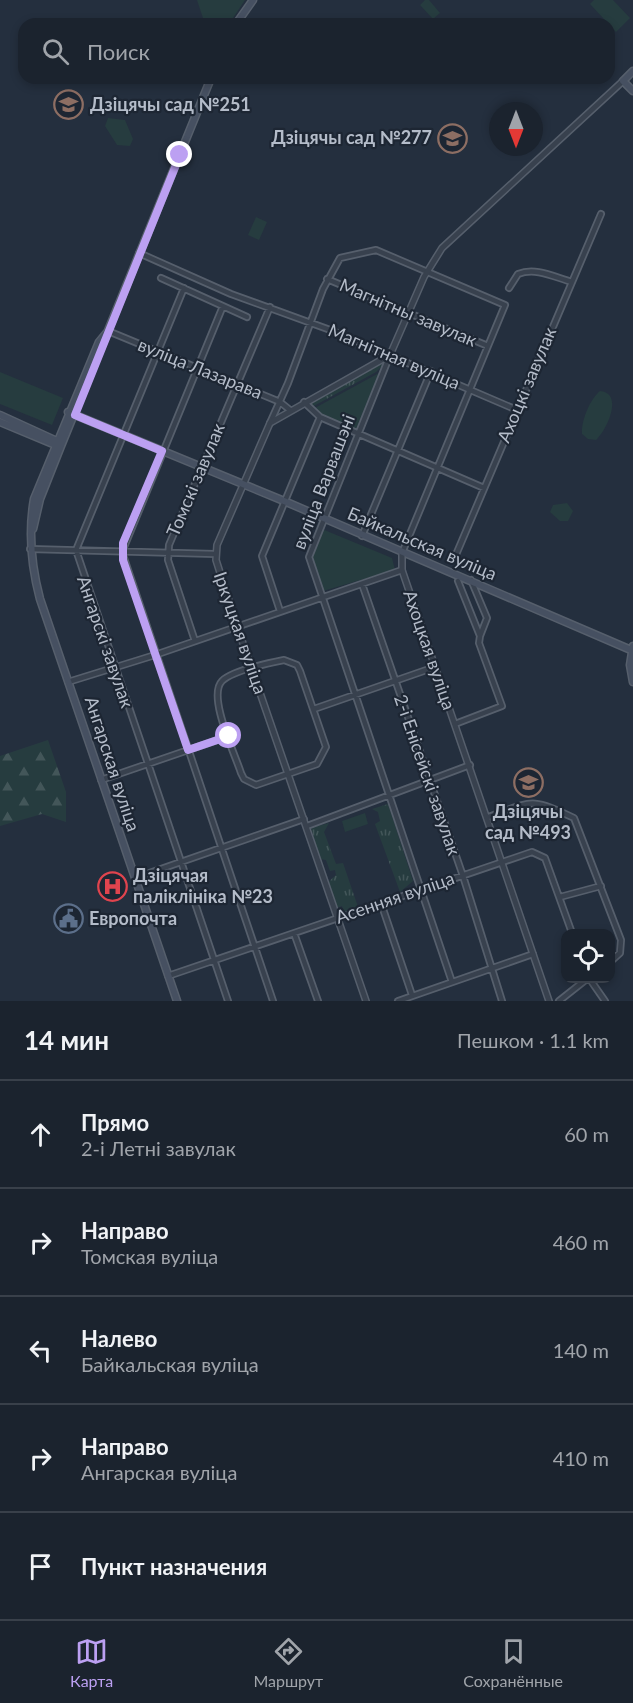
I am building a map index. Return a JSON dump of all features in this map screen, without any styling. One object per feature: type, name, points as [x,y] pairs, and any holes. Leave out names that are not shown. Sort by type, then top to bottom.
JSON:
[{"type":"main road","points":[[240,18],[253,0]]},
{"type":"main road","name":"вуліца Варвашэні","points":[[623,81],[633,71]]},
{"type":"main road","points":[[623,81],[633,91]]},
{"type":"main road","name":"Ангарская вуліца","points":[[177,1001],[40,599],[30,549],[30,521],[34,499],[99,342],[108,331],[209,84]]},
{"type":"main road","name":"Байкальская вуліца","points":[[71,413],[284,501],[362,537],[632,648]]},
{"type":"main road","points":[[0,414],[58,443]]},
{"type":"main road","points":[[0,422],[58,443]]},
{"type":"main road","points":[[632,648],[630,665],[633,682]]},
{"type":"street","name":"вуліца Варвашэні","points":[[452,982],[320,598],[309,557],[426,272],[451,238],[623,81]]},
{"type":"street","name":"Ахоцкі завулак","points":[[454,557],[602,214]]},
{"type":"street","name":"Іркуцкая вуліца","points":[[366,1001],[237,626],[215,554],[242,484],[280,402],[327,279],[340,258],[373,249],[426,272]]},
{"type":"street","name":"Магнітная вуліца","points":[[139,253],[231,294],[310,322],[430,371],[517,410]]},
{"type":"street","points":[[509,288],[518,274],[523,272],[537,271],[572,282]]},
{"type":"street","name":"Ахоцкая вуліца","points":[[426,272],[505,305],[402,553],[402,570],[549,1001]]},
{"type":"street","points":[[161,278],[248,317]]},
{"type":"street","name":"Магнітны завулак","points":[[327,279],[488,346]]},
{"type":"street","name":"Ангарскі завулак","points":[[183,288],[76,550],[228,1001]]},
{"type":"street","points":[[223,306],[122,552],[273,1001]]},
{"type":"street","name":"Томскі завулак","points":[[195,641],[167,553],[270,307]]},
{"type":"street","name":"вуліца Лазарава","points":[[108,331],[280,402],[290,410]]},
{"type":"street","points":[[270,423],[390,355]]},
{"type":"street","points":[[362,537],[430,371]]},
{"type":"street","points":[[304,402],[320,417],[484,488]]},
{"type":"street","points":[[280,611],[262,556],[320,417]]},
{"type":"street","points":[[30,549],[215,554]]},
{"type":"street","points":[[69,682],[155,655],[402,570]]},
{"type":"street","points":[[455,724],[501,706],[479,643],[487,618],[471,580]]},
{"type":"street","points":[[458,581],[480,636]]},
{"type":"street","name":"2-і Енісейскі завулак","points":[[362,584],[463,876],[502,1001]]},
{"type":"street","points":[[284,660],[297,665],[314,709],[326,747],[317,764],[256,785],[244,779],[217,703],[217,689],[225,679],[284,660]]},
{"type":"street","points":[[314,709],[435,667]]},
{"type":"street","points":[[100,780],[229,736]]},
{"type":"street","points":[[307,826],[470,765]]},
{"type":"street","points":[[488,817],[534,802],[545,804],[574,818],[622,946],[620,953],[615,958]]},
{"type":"street","points":[[135,878],[304,819]]},
{"type":"street","name":"Асенняя вуліца","points":[[168,976],[532,852],[542,855],[571,929]]},
{"type":"street","points":[[560,897],[601,886]]},
{"type":"street","points":[[381,903],[412,995]]},
{"type":"street","points":[[294,933],[318,1001]]},
{"type":"street","points":[[398,1001],[533,954]]},
{"type":"street","points":[[560,1001],[582,983]]},
{"type":"street","points":[[591,983],[604,1001]]},
{"type":"green space","points":[[197,0],[245,0],[233,18],[203,18]]},
{"type":"green space","points":[[425,0],[429,0],[440,13],[432,18],[420,5]]},
{"type":"green space","points":[[594,0],[613,0],[630,18],[616,32],[615,18],[603,18],[590,4]]},
{"type":"green space","points":[[108,118],[125,120],[133,139],[130,146],[117,145],[105,126]]},
{"type":"green space","points":[[256,217],[267,222],[259,240],[248,235]]},
{"type":"green space","points":[[381,363],[384,364],[376,372],[310,408],[309,403]]},
{"type":"green space","points":[[0,372],[63,398],[52,425],[0,404]]},
{"type":"green space","points":[[379,373],[356,429],[320,416],[313,409]]},
{"type":"green space","points":[[600,391],[607,393],[611,398],[611,412],[605,428],[596,440],[588,439],[582,434],[583,423],[590,405]]},
{"type":"green space","points":[[567,503],[573,511],[568,521],[560,521],[550,512],[553,505]]},
{"type":"green space","points":[[322,529],[392,558],[395,570],[323,591],[312,556]]},
{"type":"green space","points":[[48,740],[66,792],[66,822],[42,814],[0,826],[0,756]]},
{"type":"green space","points":[[388,804],[413,881],[400,892],[375,824],[380,821],[378,812],[372,809]]},
{"type":"green space","points":[[365,813],[368,824],[345,832],[342,821]]},
{"type":"green space","points":[[329,823],[324,832],[336,864],[343,863],[358,907],[344,912],[342,906],[337,908],[327,883],[336,875],[335,870],[330,871],[326,860],[320,859],[311,828]]},
{"type":"place","name":"Дзіцячы сад №251","points":[[69,105]]},
{"type":"place","name":"Дзіцячы сад №277","points":[[453,138]]},
{"type":"place","name":"Дзіцячы сад №493","points":[[528,783]]},
{"type":"place","name":"Дзіцячая паліклініка №23","points":[[112,886]]},
{"type":"place","name":"Европочта","points":[[68,919]]},
{"type":"route","points":[[180,155],[132,268],[105,343],[75,415],[162,451],[123,543],[123,560],[188,750],[229,736]]}]
